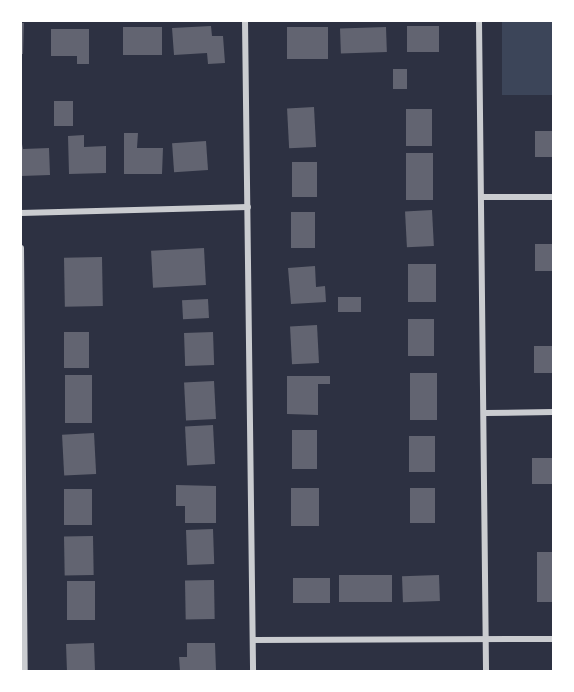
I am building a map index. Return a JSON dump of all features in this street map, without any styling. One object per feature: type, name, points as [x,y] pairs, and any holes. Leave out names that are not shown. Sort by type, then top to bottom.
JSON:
[{"type":"street","points":[[245,21],[253,671]]},
{"type":"street","points":[[479,21],[486,671]]},
{"type":"street","points":[[481,197],[553,197]]},
{"type":"street","points":[[21,213],[248,207]]},
{"type":"street","points":[[21,248],[25,671]]},
{"type":"street","points":[[485,413],[553,412]]},
{"type":"street","points":[[253,640],[553,639]]},
{"type":"shaded area","points":[[502,21],[553,21],[553,95],[502,95]]},
{"type":"building","points":[[21,23],[24,23],[23,54],[21,54]]},
{"type":"building","points":[[211,26],[212,36],[223,36],[225,63],[208,64],[207,53],[174,55],[172,28]]},
{"type":"building","points":[[407,26],[439,26],[439,52],[407,52]]},
{"type":"building","points":[[123,27],[162,27],[162,55],[123,55]]},
{"type":"building","points":[[287,27],[328,27],[328,59],[287,59]]},
{"type":"building","points":[[386,27],[387,52],[341,54],[340,29]]},
{"type":"building","points":[[51,29],[89,29],[89,64],[77,64],[77,56],[51,56]]},
{"type":"building","points":[[393,69],[407,69],[407,89],[393,89]]},
{"type":"building","points":[[54,101],[73,101],[73,126],[54,126]]},
{"type":"building","points":[[314,107],[316,147],[289,148],[287,108]]},
{"type":"building","points":[[406,109],[432,109],[432,146],[406,146]]},
{"type":"building","points":[[535,131],[553,131],[553,157],[535,157]]},
{"type":"building","points":[[124,133],[138,133],[137,148],[163,148],[162,174],[124,174]]},
{"type":"building","points":[[84,135],[84,147],[106,146],[106,173],[69,174],[68,136]]},
{"type":"building","points":[[21,139],[23,149],[49,148],[50,175],[21,176]]},
{"type":"building","points":[[206,141],[208,170],[174,172],[172,143]]},
{"type":"building","points":[[406,153],[433,153],[433,200],[406,200]]},
{"type":"building","points":[[292,162],[317,162],[317,197],[292,197]]},
{"type":"building","points":[[432,210],[434,246],[407,247],[405,211]]},
{"type":"building","points":[[291,212],[315,212],[315,248],[291,248]]},
{"type":"building","points":[[535,244],[553,244],[553,271],[535,271]]},
{"type":"building","points":[[204,248],[206,285],[153,288],[151,251]]},
{"type":"building","points":[[102,257],[103,306],[65,307],[64,258]]},
{"type":"building","points":[[408,264],[436,264],[436,302],[408,302]]},
{"type":"building","points":[[315,266],[316,287],[325,286],[326,302],[291,304],[288,268]]},
{"type":"building","points":[[338,297],[361,297],[361,312],[338,312]]},
{"type":"building","points":[[208,299],[209,318],[183,319],[182,300]]},
{"type":"building","points":[[408,319],[434,319],[434,356],[408,356]]},
{"type":"building","points":[[317,325],[319,363],[292,364],[290,326]]},
{"type":"building","points":[[64,332],[89,332],[89,368],[64,368]]},
{"type":"building","points":[[213,332],[214,365],[185,366],[184,333]]},
{"type":"building","points":[[534,346],[553,346],[553,373],[534,373]]},
{"type":"building","points":[[410,373],[437,373],[437,420],[410,420]]},
{"type":"building","points":[[65,375],[92,375],[92,423],[65,423]]},
{"type":"building","points":[[287,376],[330,376],[330,384],[318,384],[318,415],[287,414]]},
{"type":"building","points":[[214,381],[216,419],[186,421],[184,383]]},
{"type":"building","points":[[213,425],[215,464],[187,465],[185,426]]},
{"type":"building","points":[[292,430],[317,430],[317,469],[292,469]]},
{"type":"building","points":[[94,433],[96,474],[64,476],[62,435]]},
{"type":"building","points":[[409,436],[435,436],[435,472],[409,472]]},
{"type":"building","points":[[532,458],[553,458],[553,484],[532,484]]},
{"type":"building","points":[[176,485],[216,486],[216,523],[185,523],[185,506],[176,506]]},
{"type":"building","points":[[291,488],[319,488],[319,526],[291,526]]},
{"type":"building","points":[[410,488],[435,488],[435,523],[410,523]]},
{"type":"building","points":[[64,489],[92,489],[92,525],[64,525]]},
{"type":"building","points":[[213,529],[214,564],[187,565],[186,530]]},
{"type":"building","points":[[93,536],[94,575],[65,576],[64,537]]},
{"type":"building","points":[[537,552],[553,552],[553,602],[537,602]]},
{"type":"building","points":[[339,575],[392,575],[392,602],[339,602]]},
{"type":"building","points":[[439,575],[440,601],[403,602],[402,576]]},
{"type":"building","points":[[293,578],[330,578],[330,603],[293,603]]},
{"type":"building","points":[[214,580],[215,619],[186,620],[185,581]]},
{"type":"building","points":[[67,581],[95,581],[95,620],[67,620]]},
{"type":"building","points":[[94,643],[95,671],[67,671],[66,644]]},
{"type":"building","points":[[187,643],[215,643],[216,671],[180,671],[179,657],[187,657]]}]
